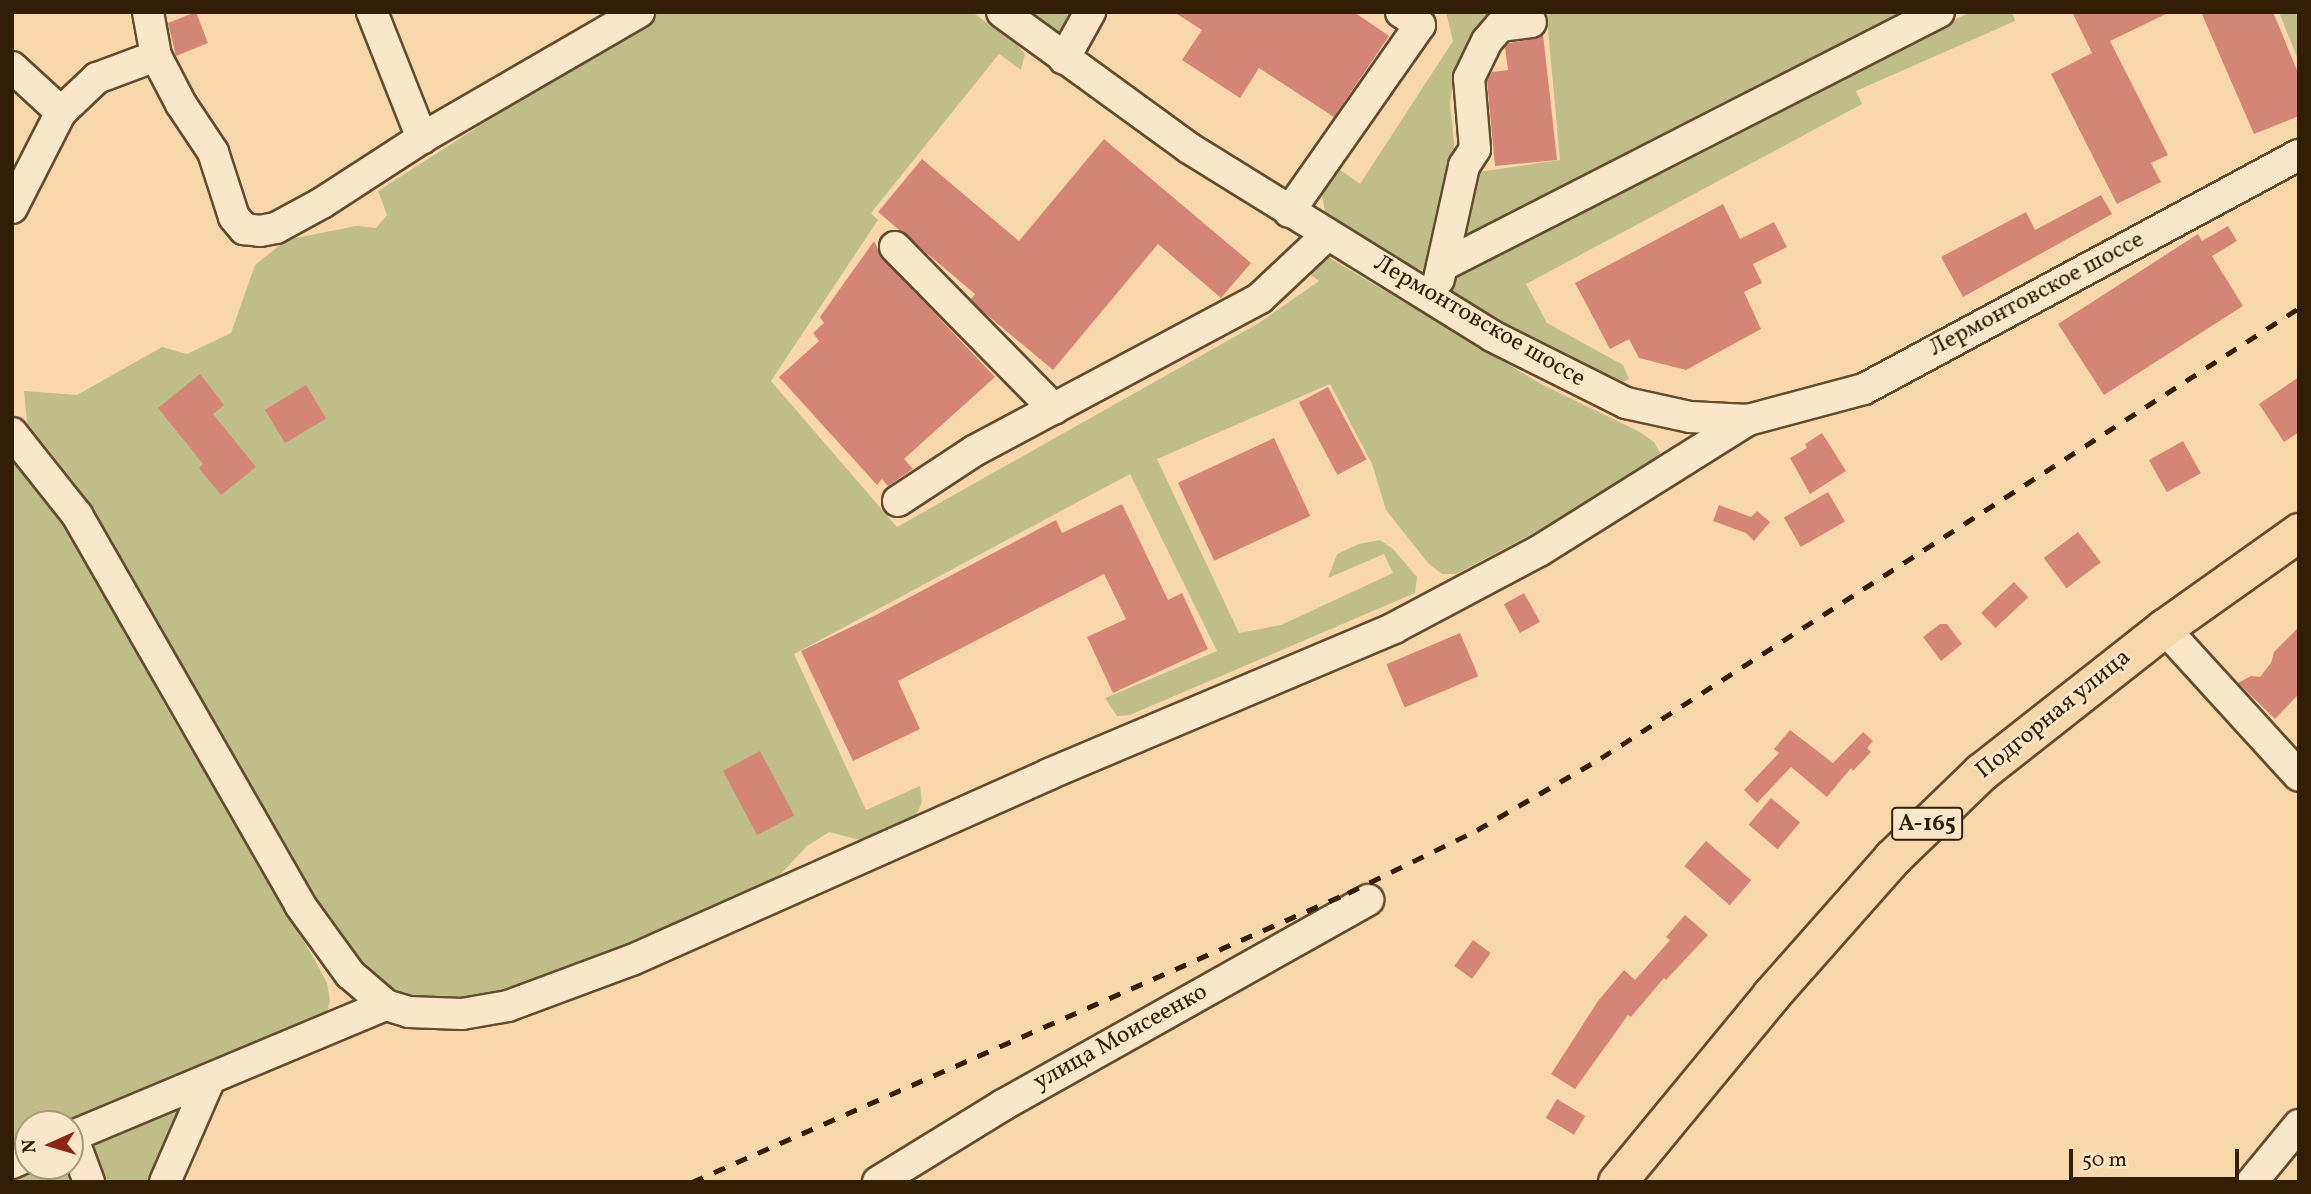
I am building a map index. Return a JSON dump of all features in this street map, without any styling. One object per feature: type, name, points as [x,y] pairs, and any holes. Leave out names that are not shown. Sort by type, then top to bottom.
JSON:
[{"type":"main road","name":"Подгорная улица","points":[[1617,1182],[1771,995],[1892,858],[1981,772],[2164,628],[2299,532]]},
{"type":"street","points":[[148,12],[156,56],[181,104],[213,152],[234,217],[244,229],[260,231],[276,228],[322,204],[422,138],[639,12]]},
{"type":"street","points":[[372,12],[422,138]]},
{"type":"street","name":"Лермонтовское шоссе","points":[[1002,12],[1189,148],[1492,336],[1626,403],[1690,417],[1748,420],[1864,389],[2299,155]]},
{"type":"street","points":[[1064,59],[1090,12]]},
{"type":"street","points":[[1289,212],[1420,25],[1401,12]]},
{"type":"street","points":[[1442,266],[1939,12]]},
{"type":"street","points":[[1434,300],[1464,166],[1475,149],[1469,78],[1487,41],[1500,26],[1531,22]]},
{"type":"street","points":[[12,208],[61,113],[97,78],[156,56]]},
{"type":"street","points":[[12,67],[61,113]]},
{"type":"street","points":[[898,501],[974,451],[1260,298],[1327,235]]},
{"type":"street","points":[[895,247],[1054,409]]},
{"type":"street","points":[[12,433],[77,515],[300,905],[350,974],[386,1005],[409,1012],[462,1014],[496,1008],[632,960],[1024,785],[1394,628],[1539,551],[1748,420]]},
{"type":"street","points":[[2164,628],[2299,776]]},
{"type":"street","name":"улица Моисеенко","points":[[878,1182],[1003,1105],[1368,900]]},
{"type":"street","points":[[84,1132],[386,1005]]},
{"type":"street","points":[[165,1182],[210,1079]]},
{"type":"street","points":[[2252,1182],[2299,1125]]},
{"type":"shaded area","points":[[657,12],[972,12],[1015,43],[1025,54],[1021,70],[999,54],[871,213],[878,220],[771,381],[897,527],[1259,323],[1319,281],[1308,273],[1328,257],[1541,384],[1640,432],[1654,442],[1660,453],[1658,461],[1650,472],[1456,574],[1442,574],[1428,563],[1386,510],[1372,464],[1330,384],[1157,459],[1239,633],[1281,625],[1393,573],[1384,554],[1328,578],[1337,554],[1359,544],[1380,540],[1393,549],[1417,577],[1415,593],[1130,715],[1117,716],[1105,698],[1217,651],[1130,474],[794,654],[866,810],[920,786],[922,802],[916,815],[864,841],[829,832],[807,846],[775,880],[584,967],[517,993],[462,1003],[422,1003],[374,978],[327,928],[197,694],[161,640],[118,554],[74,482],[27,423],[24,391],[77,395],[162,347],[187,354],[231,333],[255,265],[286,240],[356,226],[376,228],[387,215],[378,191]]},
{"type":"shaded area","points":[[1025,12],[1074,12],[1064,30],[1057,33],[1050,32]]},
{"type":"shaded area","points":[[1446,12],[1503,12],[1484,27],[1454,79],[1450,103],[1457,173],[1431,270],[1417,269],[1326,217],[1322,195],[1339,169],[1360,184],[1453,41]]},
{"type":"shaded area","points":[[1536,12],[1923,12],[1466,244],[1454,237],[1472,173],[1560,160],[1548,29]]},
{"type":"shaded area","points":[[1971,12],[2012,12],[2015,21],[1856,91],[1862,104],[1526,284],[1547,323],[1623,365],[1629,379],[1623,382],[1465,306],[1454,296],[1449,283],[1462,264],[1843,70]]},
{"type":"shaded area","points":[[2279,12],[2299,12],[2299,62]]},
{"type":"shaded area","points":[[12,458],[20,461],[96,575],[166,707],[317,964],[327,983],[330,1001],[326,1015],[84,1118],[84,1110],[14,1110],[12,1154]]},
{"type":"shaded area","points":[[196,1093],[155,1182],[95,1182],[87,1147],[97,1136]]},
{"type":"shaded area","points":[[14,1176],[14,1180],[79,1182],[12,1182]]},
{"type":"building","points":[[196,12],[208,43],[176,56],[168,23]]},
{"type":"building","points":[[1174,12],[1354,12],[1389,36],[1334,117],[1259,68],[1240,98],[1182,60],[1202,30]]},
{"type":"building","points":[[2072,12],[2170,12],[2110,41],[2168,155],[2151,163],[2161,182],[2117,204],[2051,74],[2092,53]]},
{"type":"building","points":[[2201,12],[2273,12],[2299,75],[2299,116],[2254,134]]},
{"type":"building","points":[[1543,34],[1557,160],[1495,166],[1487,81],[1492,72],[1508,70],[1505,47],[1509,43],[1533,39]]},
{"type":"building","points":[[1104,139],[1251,263],[1221,298],[1158,244],[1053,370],[980,309],[971,299],[975,294],[878,212],[922,159],[1019,241]]},
{"type":"building","points":[[2101,195],[2112,214],[1963,297],[1941,257],[2026,212],[2035,230]]},
{"type":"building","points":[[1723,204],[1740,239],[1774,222],[1787,247],[1753,264],[1762,283],[1744,292],[1761,329],[1686,370],[1639,358],[1629,339],[1610,349],[1575,283]]},
{"type":"building","points":[[2228,226],[2237,241],[2212,256],[2243,306],[2104,395],[2058,324],[2198,234],[2202,241]]},
{"type":"building","points":[[874,241],[883,259],[995,377],[904,459],[913,469],[888,486],[882,479],[877,485],[779,377],[819,341],[813,333],[824,323],[820,317]]},
{"type":"building","points":[[200,374],[224,405],[213,414],[256,467],[221,495],[199,468],[203,464],[158,408]]},
{"type":"building","points":[[2299,377],[2299,432],[2284,442],[2259,404]]},
{"type":"building","points":[[306,385],[326,418],[285,443],[265,410]]},
{"type":"building","points":[[1328,387],[1366,459],[1337,475],[1299,402]]},
{"type":"building","points":[[1822,433],[1846,471],[1810,494],[1790,458],[1807,448],[1805,444]]},
{"type":"building","points":[[1274,438],[1310,516],[1214,561],[1178,483]]},
{"type":"building","points":[[2183,441],[2201,473],[2167,492],[2149,460]]},
{"type":"building","points":[[1828,492],[1845,521],[1801,547],[1784,518]]},
{"type":"building","points":[[1122,504],[1168,600],[1182,593],[1208,649],[1113,693],[1087,637],[1126,619],[1104,574],[898,681],[920,729],[853,761],[801,651],[876,615],[1056,520],[1062,533]]},
{"type":"building","points":[[1719,505],[1751,517],[1757,511],[1770,522],[1754,541],[1746,533],[1713,521]]},
{"type":"building","points":[[2078,532],[2101,562],[2067,588],[2044,558]]},
{"type":"building","points":[[2014,582],[2028,597],[1995,628],[1981,613]]},
{"type":"building","points":[[1524,593],[1540,622],[1520,633],[1504,604]]},
{"type":"building","points":[[1940,624],[1947,624],[1962,644],[1941,661],[1923,637]]},
{"type":"building","points":[[2299,627],[2299,694],[2275,719],[2238,683],[2251,676],[2260,677],[2271,663],[2274,652]]},
{"type":"building","points":[[1460,633],[1478,676],[1405,708],[1386,664]]},
{"type":"building","points":[[1790,730],[1833,763],[1863,732],[1873,741],[1867,748],[1871,752],[1853,771],[1851,768],[1827,797],[1791,767],[1757,803],[1744,790],[1779,753],[1774,749]]},
{"type":"building","points":[[760,751],[794,815],[757,835],[723,771]]},
{"type":"building","points":[[1771,798],[1800,822],[1778,849],[1749,825]]},
{"type":"building","points":[[1706,841],[1751,880],[1730,905],[1684,866]]},
{"type":"building","points":[[1685,915],[1708,935],[1666,980],[1664,978],[1631,1017],[1628,1015],[1575,1089],[1551,1074],[1598,1001],[1624,970],[1635,980],[1670,940],[1666,937]]},
{"type":"building","points":[[1473,940],[1491,953],[1472,979],[1454,966]]},
{"type":"building","points":[[1557,1099],[1585,1116],[1574,1135],[1546,1118]]},
{"type":"railway","points":[[692,1182],[1348,893],[1477,830],[1601,758],[2299,308]]}]
